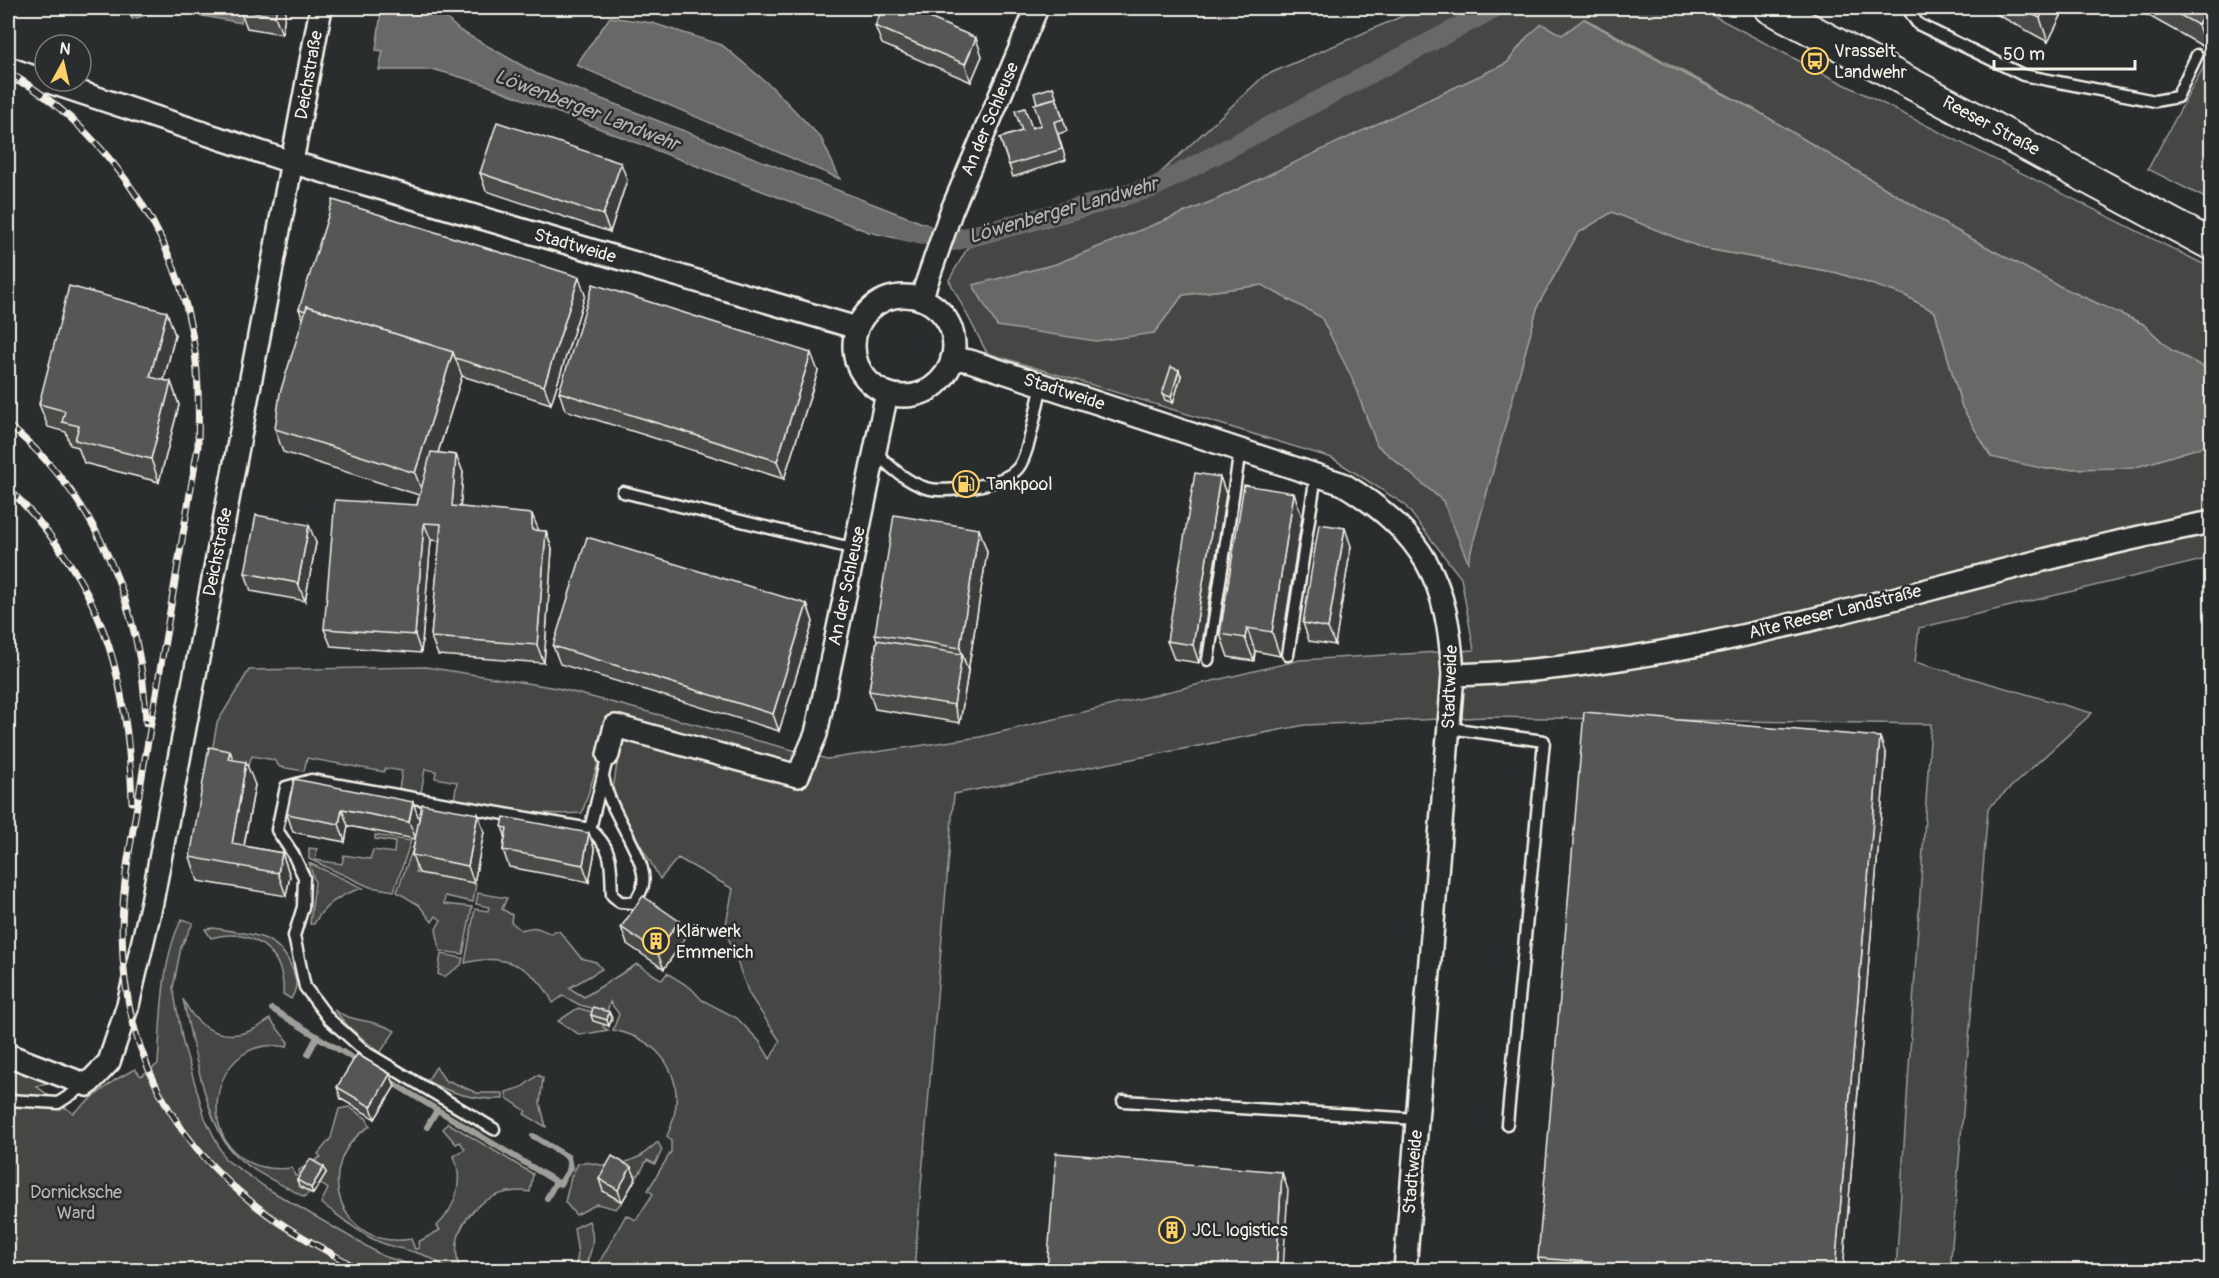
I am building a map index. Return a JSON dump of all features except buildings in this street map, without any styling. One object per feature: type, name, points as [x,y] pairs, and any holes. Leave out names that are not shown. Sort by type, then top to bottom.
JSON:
[{"type":"main road","name":"Reeser Straße","points":[[1770,8],[2211,245]]},
{"type":"street","name":"Deichstraße","points":[[87,1085],[110,1062],[128,1005],[152,902],[193,677],[294,163],[321,8]]},
{"type":"street","name":"An der Schleuse","points":[[921,299],[951,212],[1037,8]]},
{"type":"street","name":"Stadtweide","points":[[8,68],[33,77]]},
{"type":"street","name":"Stadtweide","points":[[82,93],[294,163],[857,328]]},
{"type":"street","points":[[906,296],[921,299],[944,316],[951,329],[952,358],[947,371],[927,390],[914,395],[887,393],[873,386],[862,374],[855,351],[857,328],[876,304],[890,298],[906,296]]},
{"type":"street","name":"Stadtweide","points":[[952,358],[1042,385],[1343,484],[1374,503],[1400,526],[1426,559],[1441,592],[1451,636],[1453,675],[1405,1270]]},
{"type":"street","name":"An der Schleuse","points":[[606,764],[615,726],[798,776],[816,734],[887,393]]},
{"type":"street","name":"Alte Reeser Landstraße","points":[[1453,675],[1641,656],[1797,622],[2142,536],[2211,522]]},
{"type":"street","points":[[8,1055],[87,1085]]},
{"type":"lane","points":[[1910,8],[1918,24],[2023,75],[2155,101],[2177,97],[2197,55]]},
{"type":"lane","points":[[875,451],[888,466],[927,488],[965,488],[997,482],[1019,468],[1042,385]]},
{"type":"lane","points":[[1208,660],[1240,450]]},
{"type":"lane","points":[[1288,655],[1317,475]]},
{"type":"lane","points":[[623,492],[855,549]]},
{"type":"lane","points":[[1449,728],[1544,741],[1507,1124]]},
{"type":"lane","points":[[590,829],[606,764]]},
{"type":"lane","points":[[494,1129],[367,1053],[329,1019],[305,987],[294,936],[303,907],[304,877],[293,854],[277,830],[286,787],[311,780],[590,829],[604,840],[611,858],[612,895],[620,902],[635,903],[644,884],[638,857],[606,795],[606,764]]},
{"type":"lane","points":[[8,1100],[58,1103],[87,1085]]},
{"type":"lane","points":[[1123,1101],[1417,1119]]},
{"type":"green space","points":[[1421,8],[1699,8],[1814,69],[2211,268],[2211,371],[2171,350],[2143,324],[2057,285],[1948,226],[1757,111],[1585,19],[1562,35],[1527,37],[1507,63],[1213,201],[1056,264],[974,285],[1154,333],[1183,295],[1262,285],[1321,317],[1351,375],[1377,445],[1443,501],[1468,561],[1538,305],[1578,233],[1612,212],[1702,248],[1838,273],[1904,295],[1935,312],[1962,407],[2046,469],[2133,468],[2211,444],[2211,558],[1919,628],[1915,662],[2092,713],[1988,808],[1950,1270],[1896,1270],[1931,724],[1486,717],[1305,725],[954,794],[914,1270],[595,1270],[626,1215],[636,1220],[653,1194],[648,1190],[671,1152],[671,1141],[667,1136],[674,1118],[675,1083],[660,1055],[648,1044],[613,1030],[619,1014],[610,1002],[607,1012],[580,1005],[563,996],[553,1003],[537,980],[517,965],[492,960],[465,963],[475,909],[488,911],[489,907],[476,904],[478,893],[507,898],[502,909],[512,915],[511,922],[521,930],[534,927],[552,934],[553,931],[559,931],[581,958],[596,962],[602,969],[569,988],[584,997],[637,964],[662,980],[667,973],[691,988],[702,1000],[737,1018],[760,1042],[770,1059],[780,1041],[749,994],[725,929],[733,889],[678,858],[660,879],[627,821],[613,790],[618,757],[601,754],[582,813],[566,814],[518,811],[454,800],[457,782],[435,778],[436,771],[425,769],[421,793],[399,789],[402,771],[385,768],[384,772],[307,758],[304,771],[280,767],[274,760],[252,756],[245,773],[209,769],[217,723],[249,670],[426,667],[557,688],[827,759],[980,737],[1300,660],[1474,650],[1461,578],[1404,504],[1332,458],[987,353],[949,280],[968,247],[1126,205],[1264,76]]},
{"type":"green space","points":[[2211,53],[2211,201],[2148,169]]},
{"type":"green space","points":[[375,835],[411,841],[394,891],[370,887],[309,859],[309,848],[317,849],[315,860],[342,864],[344,855],[370,859],[373,850],[394,853],[395,842],[375,839]]},
{"type":"green space","points":[[414,845],[416,872],[476,883],[473,902],[445,896],[444,904],[472,907],[463,954],[440,951],[436,929],[441,920],[436,916],[432,922],[419,905],[397,892]]},
{"type":"green space","points":[[309,863],[363,888],[347,893],[328,905],[314,924],[310,924],[315,882]]},
{"type":"green space","name":"Dornicksche Ward","points":[[182,919],[193,923],[181,947],[173,988],[183,1043],[205,1118],[225,1159],[268,1189],[383,1256],[428,1270],[8,1270],[8,1067],[51,1082],[36,1086],[73,1113],[115,1080],[135,1069],[141,1076],[158,1064],[166,970],[175,935]]},
{"type":"green space","points":[[213,928],[260,937],[279,947],[286,956],[295,977],[296,987],[291,999],[283,994],[279,965],[263,945],[240,936],[226,935],[211,938],[205,929]]},
{"type":"green space","points":[[441,954],[463,958],[461,965],[444,977],[438,974]]},
{"type":"green space","points":[[183,999],[200,1022],[210,1029],[221,1033],[245,1032],[270,1019],[288,1042],[287,1047],[258,1048],[236,1060],[222,1081],[217,1105],[221,1130],[234,1152],[258,1166],[292,1168],[295,1176],[300,1175],[299,1170],[321,1157],[318,1154],[331,1138],[339,1109],[349,1107],[366,1118],[370,1126],[351,1142],[341,1162],[337,1182],[341,1202],[351,1219],[366,1232],[386,1239],[411,1239],[415,1249],[419,1248],[418,1242],[440,1230],[437,1226],[449,1211],[458,1185],[454,1156],[465,1149],[460,1142],[456,1144],[443,1129],[448,1123],[533,1174],[530,1192],[514,1191],[498,1195],[484,1202],[472,1212],[458,1238],[457,1254],[460,1270],[447,1270],[422,1254],[384,1244],[368,1236],[321,1203],[328,1189],[320,1183],[304,1197],[258,1172],[233,1153],[223,1140],[208,1102]]},
{"type":"green space","points":[[578,1008],[595,1013],[604,1024],[603,1027],[608,1030],[580,1035],[558,1021]]},
{"type":"green space","points":[[334,1010],[395,1031],[380,1053],[349,1027]]},
{"type":"green space","points":[[436,1067],[447,1083],[449,1081],[477,1093],[503,1093],[503,1099],[464,1095],[427,1081]]},
{"type":"green space","points":[[538,1075],[543,1078],[540,1103],[546,1127],[524,1114],[526,1111],[507,1098],[506,1092],[522,1087]]},
{"type":"green space","points":[[658,1142],[662,1150],[655,1164],[647,1160],[638,1176],[622,1167],[624,1163],[641,1156]]},
{"type":"green space","points":[[585,1162],[617,1168],[603,1191],[622,1202],[616,1209],[597,1204],[576,1215],[565,1202],[571,1177],[578,1164]]},
{"type":"green space","points":[[589,1221],[593,1240],[591,1252],[583,1270],[575,1270],[578,1254],[574,1228]]},
{"type":"water","points":[[128,8],[244,8],[241,23],[175,11],[161,11],[132,19]]},
{"type":"water","points":[[389,8],[436,9],[459,30],[537,74],[930,226],[922,244],[869,232],[481,83],[436,70],[379,70],[383,51],[376,50],[381,12],[388,13]]},
{"type":"water","points":[[610,17],[652,23],[722,45],[773,88],[821,138],[840,179],[576,65]]},
{"type":"water","points":[[1584,19],[1757,111],[1948,226],[2057,285],[2143,324],[2171,350],[2211,371],[2211,444],[2133,468],[2046,469],[1991,457],[1962,407],[1935,312],[1904,295],[1838,273],[1702,248],[1612,212],[1578,233],[1538,305],[1468,562],[1443,501],[1377,445],[1351,376],[1321,317],[1262,285],[1183,295],[1154,333],[1096,341],[997,326],[973,285],[1056,264],[1213,201],[1507,63],[1527,37],[1542,24],[1562,35]]},
{"type":"waterway","name":"Löwenberger Landwehr","points":[[900,229],[953,241],[1152,188],[1495,8]]},
{"type":"waterway","points":[[272,1009],[359,1062]]},
{"type":"waterway","points":[[308,1054],[317,1037]]},
{"type":"waterway","points":[[388,1080],[560,1184],[570,1168],[568,1157],[533,1136]]},
{"type":"waterway","points":[[427,1127],[437,1110]]},
{"type":"waterway","points":[[547,1198],[556,1182]]},
{"type":"railway","points":[[8,72],[41,94],[73,120],[127,181],[149,215],[167,251],[181,289],[196,357],[198,446],[128,859],[123,909],[123,956],[129,1003],[140,1047],[158,1089],[182,1128],[212,1166],[275,1220],[360,1270]]},
{"type":"railway","points":[[8,425],[39,453],[67,485],[90,521],[109,559],[136,639],[143,681],[146,723]]},
{"type":"railway","points":[[8,488],[40,523],[66,558],[87,594],[104,631],[116,670],[124,712],[132,802]]},
{"type":"place","name":"Vrasselt Landwehr","points":[[1815,61]]},
{"type":"place","name":"Tankpool","points":[[966,484]]},
{"type":"place","name":"Klärwerk Emmerich","points":[[656,941]]},
{"type":"place","name":"JCL logistics","points":[[1172,1230]]}]
